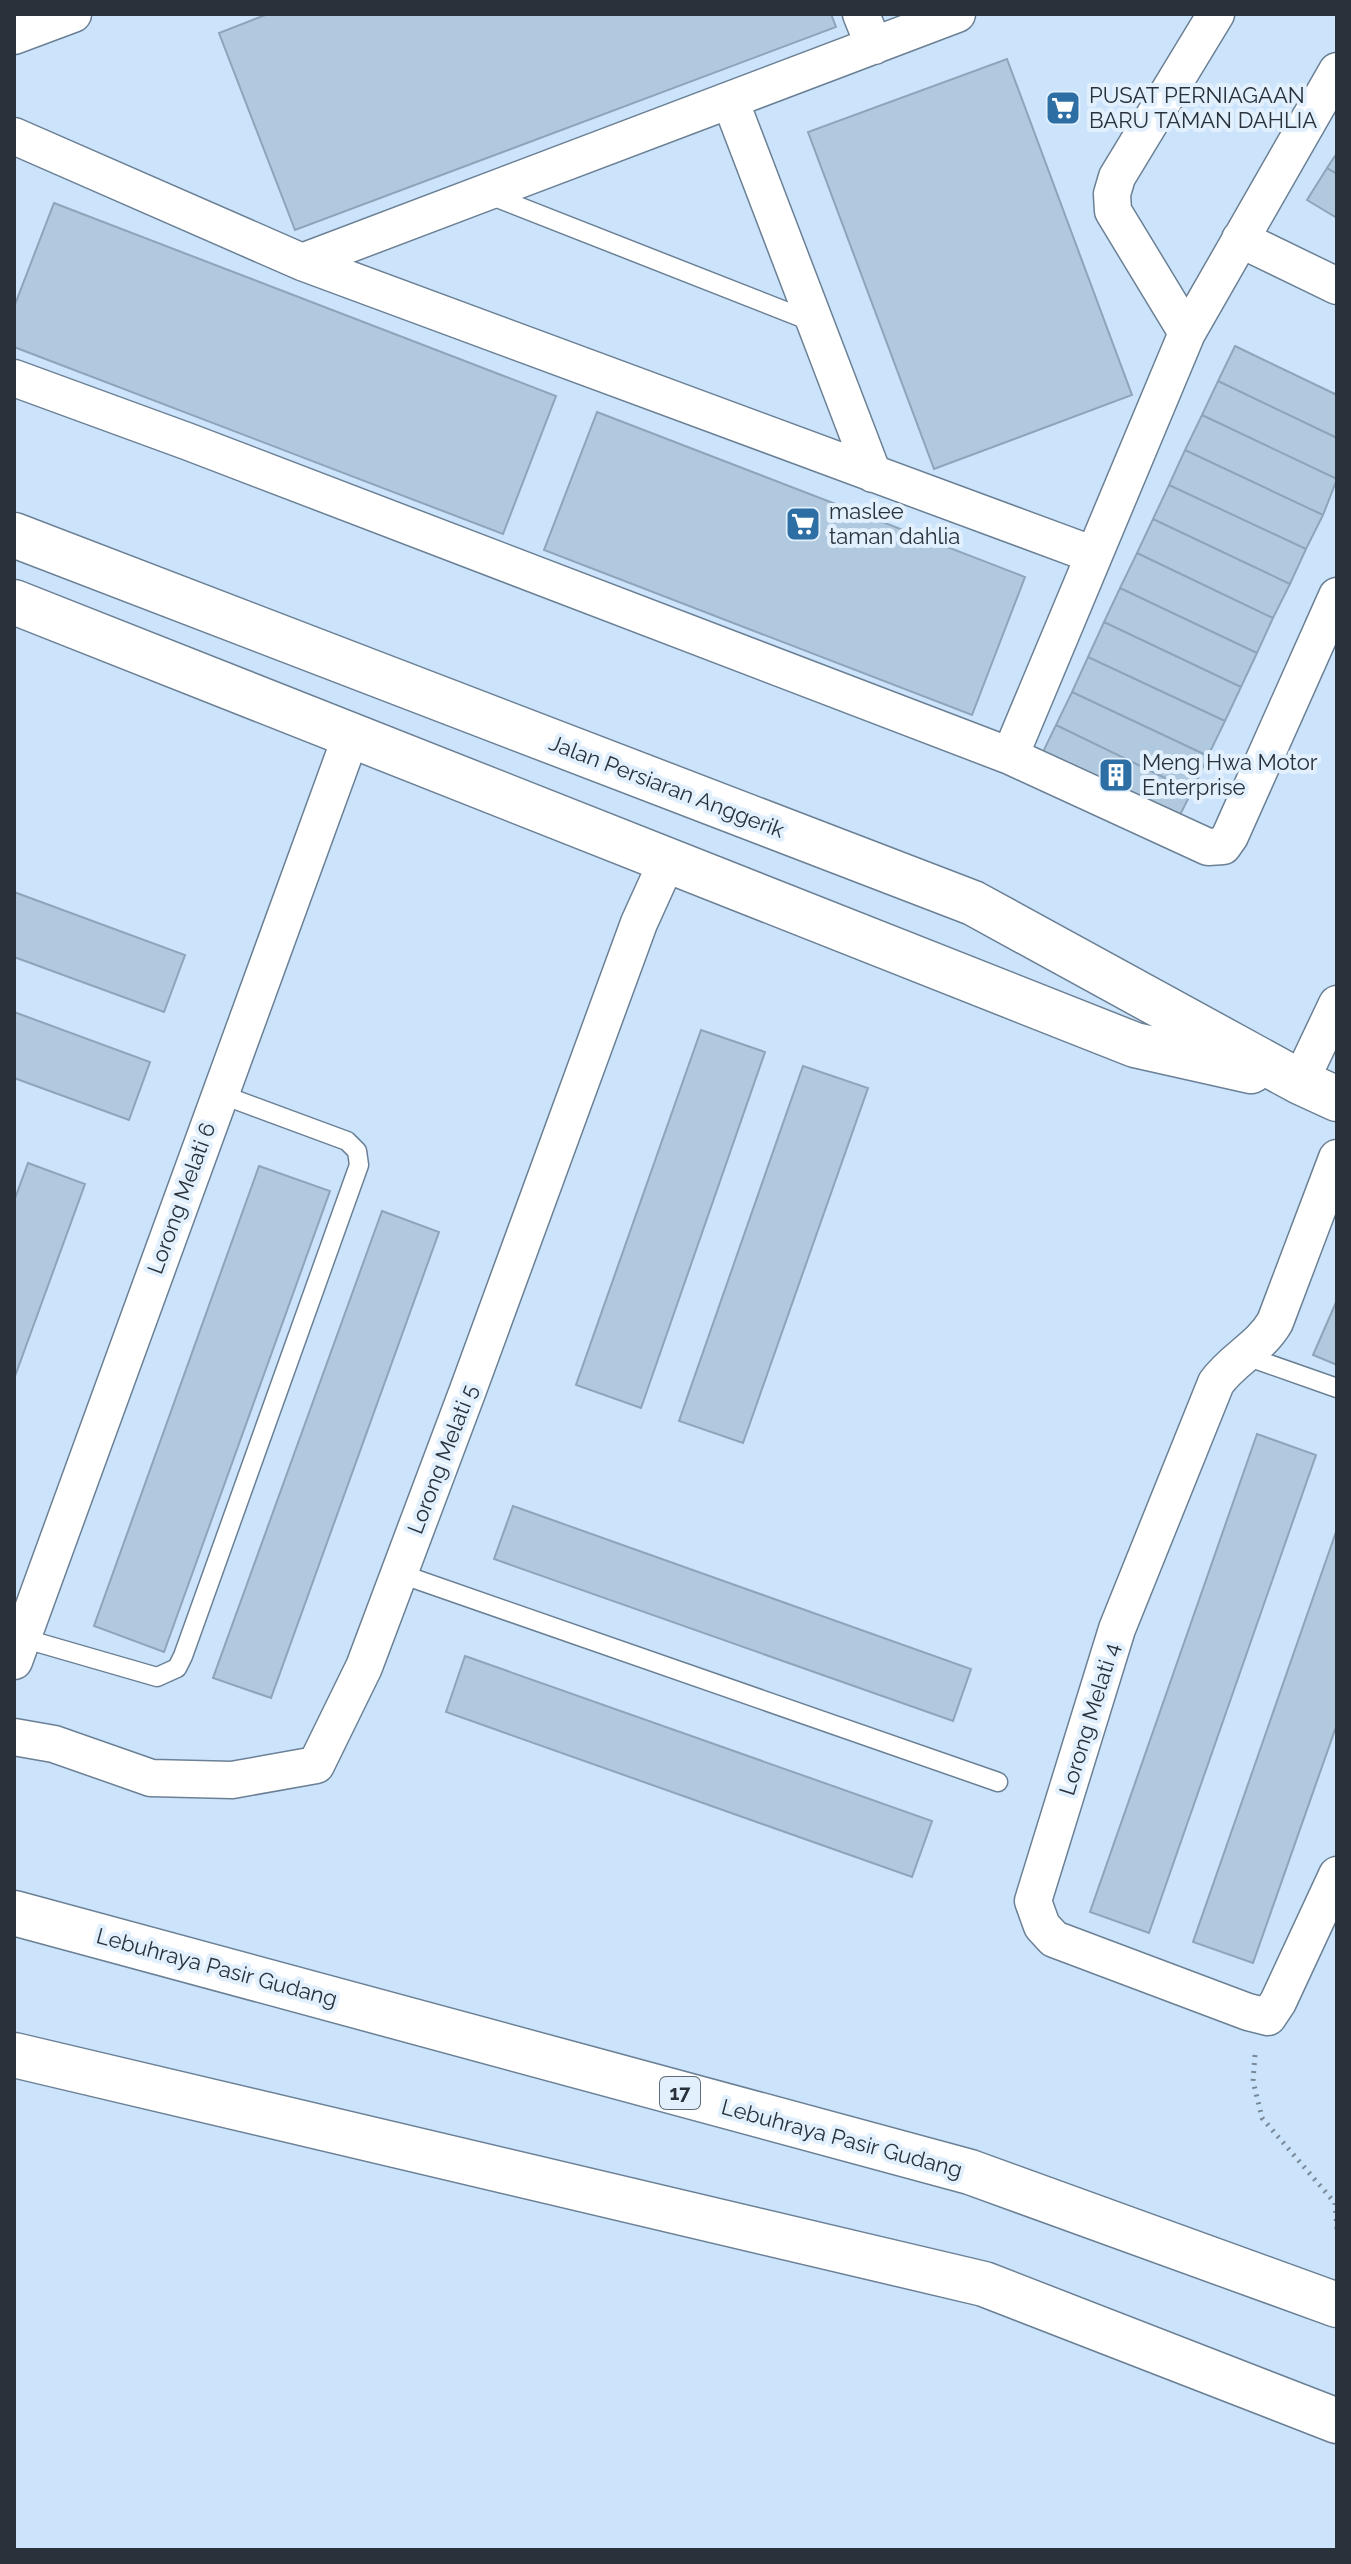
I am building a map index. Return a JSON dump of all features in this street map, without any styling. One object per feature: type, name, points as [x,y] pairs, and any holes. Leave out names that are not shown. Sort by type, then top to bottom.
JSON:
[{"type":"main road","name":"Jalan Persiaran Anggerik","points":[[14,535],[973,903],[1319,1090]]},
{"type":"main road","points":[[14,602],[1135,1045],[1319,1090]]},
{"type":"main road","name":"Lebuhraya Pasir Gudang","points":[[14,1913],[970,2172],[1337,2305]]},
{"type":"main road","points":[[14,2055],[984,2284],[1337,2421]]},
{"type":"street","points":[[14,36],[73,14]]},
{"type":"street","points":[[302,262],[730,100],[868,30],[957,14]]},
{"type":"street","points":[[1187,333],[1113,211],[1112,194],[1117,177],[1216,14]]},
{"type":"street","points":[[1010,756],[1187,333],[1337,71]]},
{"type":"street","points":[[730,100],[873,474]]},
{"type":"street","points":[[14,136],[302,262],[1094,555]]},
{"type":"street","points":[[1240,239],[1337,286]]},
{"type":"street","points":[[14,378],[1010,756],[1208,847],[1223,846],[1230,836],[1337,596]]},
{"type":"street","name":"Lorong Melati 6","points":[[18,1650],[351,736]]},
{"type":"street","name":"Lorong Melati 5","points":[[14,1737],[54,1744],[151,1778],[232,1780],[316,1765],[364,1667],[639,923],[668,859]]},
{"type":"street","points":[[1319,1090],[1337,1004]]},
{"type":"street","name":"Lorong Melati 4","points":[[1268,2017],[1054,1939],[1042,1926],[1033,1901],[1117,1629],[1216,1383],[1227,1367],[1246,1356],[1266,1337],[1275,1322],[1337,1158]]},
{"type":"street","points":[[1268,2017],[1278,2002],[1337,1875]]},
{"type":"lane","points":[[484,193],[816,323]]},
{"type":"lane","points":[[18,1650],[157,1677],[177,1668],[183,1656],[359,1165],[357,1151],[347,1141],[220,1094]]},
{"type":"lane","points":[[1246,1356],[1337,1388]]},
{"type":"lane","points":[[398,1573],[998,1782]]},
{"type":"path","points":[[1268,2017],[1256,2041],[1253,2081],[1262,2118],[1335,2203],[1337,2229]]},
{"type":"building","points":[[268,14],[831,14],[836,27],[295,230],[219,33]]},
{"type":"building","points":[[1007,59],[1132,395],[934,469],[808,132]]},
{"type":"building","points":[[1337,153],[1337,174],[1327,168]]},
{"type":"building","points":[[1327,168],[1337,174],[1337,218],[1307,200]]},
{"type":"building","points":[[54,203],[556,396],[503,534],[14,347],[14,307]]},
{"type":"building","points":[[1235,346],[1337,395],[1337,438],[1218,381]]},
{"type":"building","points":[[1218,381],[1337,438],[1337,479],[1202,415]]},
{"type":"building","points":[[597,412],[1025,577],[972,715],[544,550]]},
{"type":"building","points":[[1202,415],[1337,479],[1323,515],[1185,450]]},
{"type":"building","points":[[1185,450],[1323,515],[1306,549],[1169,485]]},
{"type":"building","points":[[1169,485],[1306,549],[1290,584],[1153,519]]},
{"type":"building","points":[[1153,519],[1290,584],[1273,618],[1137,553]]},
{"type":"building","points":[[1137,553],[1273,618],[1257,653],[1120,588]]},
{"type":"building","points":[[1120,588],[1257,653],[1241,687],[1104,622]]},
{"type":"building","points":[[1104,622],[1241,687],[1225,721],[1088,657]]},
{"type":"building","points":[[1088,657],[1225,721],[1208,756],[1072,692]]},
{"type":"building","points":[[1072,692],[1208,756],[1192,791],[1056,725]]},
{"type":"building","name":"Meng Hwa Motor Enterprise","points":[[1056,725],[1192,791],[1175,825],[1039,760]]},
{"type":"building","points":[[14,892],[185,955],[164,1012],[14,957]]},
{"type":"building","points":[[14,1012],[150,1062],[129,1120],[14,1078]]},
{"type":"building","points":[[701,1030],[765,1052],[641,1408],[576,1385]]},
{"type":"building","points":[[803,1066],[868,1088],[743,1443],[679,1421]]},
{"type":"building","points":[[28,1163],[85,1184],[14,1379],[14,1201]]},
{"type":"building","points":[[259,1166],[330,1191],[164,1652],[94,1626]]},
{"type":"building","points":[[382,1211],[439,1232],[271,1698],[213,1678]]},
{"type":"building","points":[[1337,1300],[1337,1365],[1313,1355]]},
{"type":"building","points":[[1257,1434],[1316,1455],[1149,1933],[1090,1912]]},
{"type":"building","points":[[513,1506],[971,1669],[953,1721],[494,1559]]},
{"type":"building","points":[[1337,1529],[1337,1724],[1253,1963],[1193,1942]]},
{"type":"building","points":[[465,1656],[932,1821],[912,1877],[446,1712]]},
{"type":"place","name":"PUSAT PERNIAGAAN BARU TAMAN DAHLIA","points":[[1063,108]]},
{"type":"place","name":"maslee taman dahlia","points":[[803,524]]},
{"type":"place","name":"Meng Hwa Motor Enterprise","points":[[1116,775]]}]
